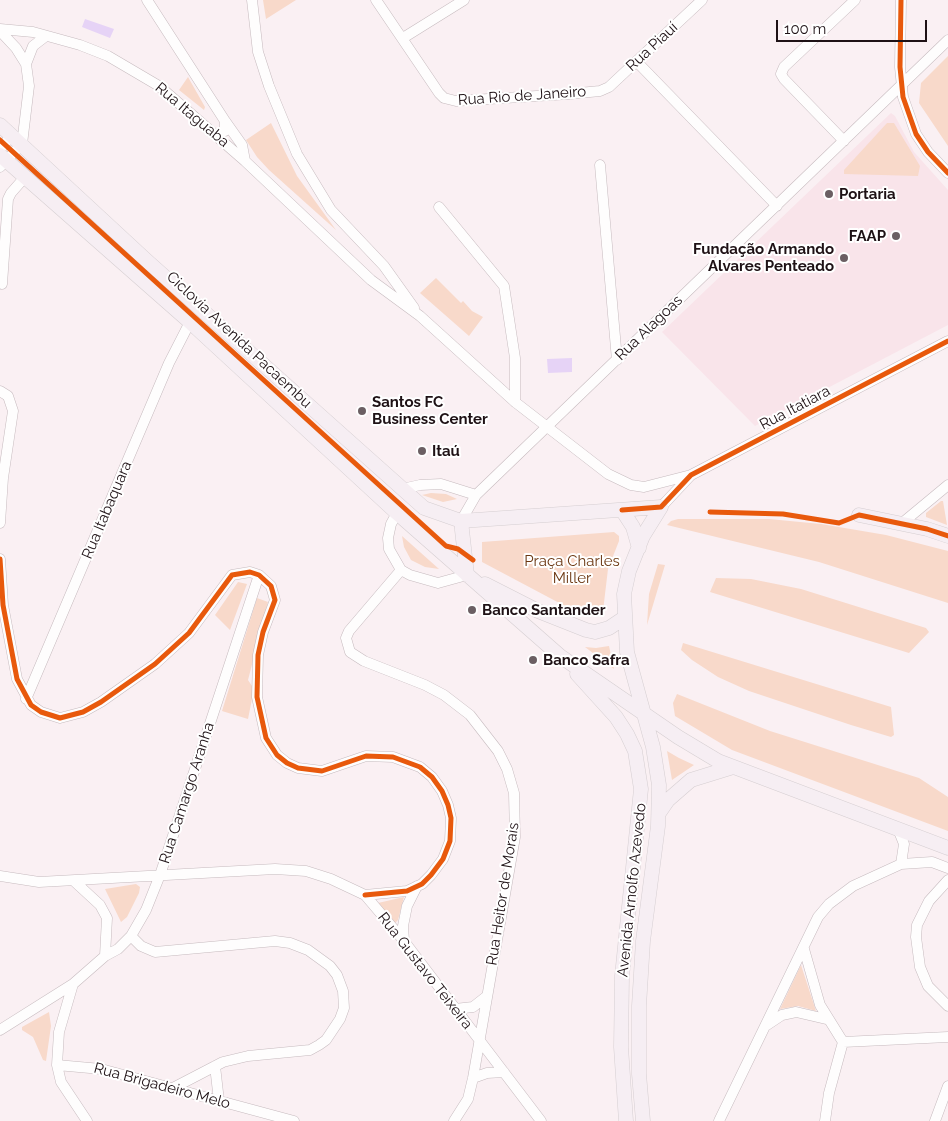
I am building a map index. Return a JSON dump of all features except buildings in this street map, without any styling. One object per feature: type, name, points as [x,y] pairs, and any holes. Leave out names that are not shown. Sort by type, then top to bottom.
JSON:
[{"type":"main road","points":[[0,125],[147,261],[424,508],[461,521],[661,507]]},
{"type":"main road","points":[[2,161],[25,177],[190,322],[397,513],[560,656],[678,737],[733,767],[948,848]]},
{"type":"main road","points":[[643,713],[627,652],[624,618],[626,586],[639,548],[661,507]]},
{"type":"main road","points":[[622,510],[633,527],[639,548]]},
{"type":"main road","points":[[858,515],[948,536]]},
{"type":"main road","points":[[461,521],[467,575]]},
{"type":"main road","points":[[467,575],[576,628],[595,632],[609,628],[624,618]]},
{"type":"main road","name":"Avenida Arnolfo Azevedo","points":[[560,656],[616,716],[635,751],[639,774],[640,818],[622,976],[621,1047],[626,1121]]},
{"type":"main road","name":"Avenida Arnolfo Azevedo","points":[[643,713],[659,785],[659,814],[643,941],[639,1006],[639,1074],[643,1121]]},
{"type":"main road","points":[[659,814],[668,800],[692,780],[733,767]]},
{"type":"street","points":[[146,0],[242,145],[246,161]]},
{"type":"street","points":[[252,0],[258,52],[279,112],[304,168],[331,210],[384,266],[420,316],[516,402],[608,474],[631,485],[644,487],[658,485],[691,475]]},
{"type":"street","name":"Rua Rio de Janeiro","points":[[376,0],[439,93],[450,101],[600,90]]},
{"type":"street","points":[[403,38],[464,0]]},
{"type":"street","name":"Rua Piauí","points":[[600,90],[609,87],[702,0]]},
{"type":"street","points":[[844,141],[784,79],[782,74],[784,67],[855,0]]},
{"type":"street","points":[[901,0],[901,84],[903,97],[916,134],[928,152],[948,173]]},
{"type":"street","points":[[0,30],[16,48],[26,64],[29,86],[17,140],[2,161]]},
{"type":"street","name":"Rua Itaguaba","points":[[0,30],[46,36],[80,45],[138,72],[180,102],[246,161],[371,280],[420,316]]},
{"type":"street","points":[[26,64],[33,46],[46,36]]},
{"type":"street","name":"Rua Alagoas","points":[[461,521],[476,495],[948,40]]},
{"type":"street","points":[[637,62],[776,206]]},
{"type":"street","points":[[216,135],[225,131],[225,120]]},
{"type":"street","points":[[0,149],[17,140]]},
{"type":"street","points":[[600,165],[617,360]]},
{"type":"street","points":[[2,284],[8,199],[25,177]]},
{"type":"street","points":[[439,207],[504,286],[515,358],[516,402]]},
{"type":"street","name":"Rua Itabaquara","points":[[26,699],[169,363],[190,322]]},
{"type":"street","name":"Rua Itatiara","points":[[661,507],[691,475],[948,341]]},
{"type":"street","points":[[0,391],[8,396],[13,411],[3,478],[0,524]]},
{"type":"street","points":[[402,489],[420,484],[440,484],[476,495]]},
{"type":"street","points":[[901,524],[943,495],[948,485]]},
{"type":"street","points":[[397,513],[389,531],[389,544],[394,560],[402,570],[415,578],[438,583],[467,575]]},
{"type":"street","points":[[0,559],[3,605],[14,667],[26,699],[41,712],[52,716],[70,716],[83,712],[138,678],[189,633],[232,576],[250,572],[259,575],[271,586],[275,600],[263,632],[256,672],[257,698],[266,738],[277,755],[287,763],[298,768],[322,771],[366,756],[389,756],[420,767],[432,777],[442,791],[448,805],[450,836],[443,859],[432,875],[408,891],[365,895]]},
{"type":"street","name":"Rua Heitor de Morais","points":[[402,570],[349,631],[346,644],[354,656],[425,685],[444,695],[470,715],[483,730],[507,769],[514,793],[515,837],[480,1041],[468,1099],[454,1121]]},
{"type":"street","name":"Rua Camargo Aranha","points":[[0,1030],[73,984],[105,956],[118,949],[131,936],[146,910],[160,875],[259,575]]},
{"type":"street","points":[[898,829],[904,844],[901,864]]},
{"type":"street","points":[[719,1121],[818,917],[836,897],[853,886],[901,864],[932,862],[948,868]]},
{"type":"street","name":"Rua Gustavo Teixeira","points":[[0,876],[39,882],[294,869],[319,874],[365,895],[404,941],[541,1121]]},
{"type":"street","points":[[948,880],[928,901],[918,925],[916,937],[920,967],[928,986],[948,1006]]},
{"type":"street","points":[[74,881],[100,904],[106,918],[105,956]]},
{"type":"street","points":[[404,941],[403,926],[407,906],[417,886]]},
{"type":"street","points":[[131,936],[141,946],[155,952],[275,941],[290,943],[308,950],[320,958],[337,974],[343,991],[344,1008],[337,1025],[326,1040],[310,1050],[248,1056],[215,1066],[173,1088]]},
{"type":"street","points":[[804,949],[814,989],[826,1019],[843,1042]]},
{"type":"street","points":[[73,984],[60,1032],[58,1066],[61,1082],[87,1121]]},
{"type":"street","points":[[455,1008],[473,1007],[487,996]]},
{"type":"street","points":[[764,1027],[782,1015],[796,1012],[826,1019]]},
{"type":"street","points":[[843,1042],[948,1037]]},
{"type":"street","points":[[825,1121],[829,1093],[843,1042]]},
{"type":"street","name":"Rua Brigadeiro Melo","points":[[58,1066],[101,1068],[294,1121]]},
{"type":"street","points":[[215,1066],[219,1101]]},
{"type":"street","points":[[473,1078],[487,1073],[504,1072]]},
{"type":"street","points":[[935,1121],[940,1103],[948,1086]]},
{"type":"shaded area","points":[[85,19],[114,29],[110,38],[82,27]]},
{"type":"shaded area","name":"Fundação Armando Alvares Penteado","points":[[891,113],[895,116],[914,152],[948,190],[948,325],[755,426],[662,332]]},
{"type":"shaded area","points":[[572,358],[572,372],[548,373],[547,359]]},
{"type":"green space","points":[[263,0],[296,0],[266,19]]},
{"type":"green space","points":[[948,56],[948,146],[919,103],[921,83]]},
{"type":"green space","points":[[188,77],[205,107],[204,110],[179,90]]},
{"type":"green space","points":[[271,123],[297,176],[336,230],[269,170],[257,157],[246,140]]},
{"type":"green space","points":[[887,123],[894,123],[920,166],[918,176],[844,174],[844,170]]},
{"type":"green space","points":[[436,278],[461,303],[463,301],[472,311],[483,317],[469,336],[420,293]]},
{"type":"green space","points":[[431,493],[446,494],[457,499],[443,502],[422,495]]},
{"type":"green space","points":[[943,501],[947,525],[926,517],[926,513]]},
{"type":"green space","points":[[678,519],[769,519],[821,524],[886,535],[948,551],[948,603],[819,562],[667,525],[671,521]]},
{"type":"green space","name":"Praça Charles Miller","points":[[614,532],[619,536],[619,541],[608,569],[603,611],[598,616],[580,614],[482,562],[482,542]]},
{"type":"green space","points":[[402,536],[439,569],[425,567],[411,560],[404,547]]},
{"type":"green space","points":[[658,564],[665,565],[647,625],[649,594]]},
{"type":"green space","points":[[716,578],[751,579],[801,589],[926,628],[929,632],[909,653],[710,592]]},
{"type":"green space","points":[[238,582],[247,584],[230,630],[215,615]]},
{"type":"green space","points":[[257,598],[268,602],[248,680],[254,689],[248,719],[222,711]]},
{"type":"green space","points":[[683,643],[891,707],[894,735],[891,737],[851,725],[749,691],[718,677],[692,660],[681,650]]},
{"type":"green space","points":[[609,646],[614,669],[585,647],[596,648]]},
{"type":"green space","points":[[677,694],[770,731],[919,778],[948,797],[948,831],[732,750],[675,716],[673,703]]},
{"type":"green space","points":[[667,751],[679,758],[694,765],[672,780]]},
{"type":"green space","points":[[136,884],[140,887],[139,893],[127,917],[121,922],[105,889]]},
{"type":"green space","points":[[404,897],[398,920],[395,923],[378,903]]},
{"type":"green space","points":[[801,965],[816,1011],[798,1006],[780,1009]]},
{"type":"green space","points":[[49,1012],[51,1026],[46,1061],[43,1060],[33,1037],[22,1030],[22,1027]]},
{"type":"cycle path","points":[[901,0],[900,67],[903,97],[916,134],[928,152],[948,173]]},
{"type":"cycle path","name":"Ciclovia Avenida Pacaembu","points":[[0,140],[446,546],[458,549],[473,560]]},
{"type":"cycle path","points":[[622,510],[661,507],[691,475],[948,341]]},
{"type":"cycle path","points":[[710,512],[783,514],[839,523],[859,515],[927,529],[948,536]]},
{"type":"cycle path","points":[[0,559],[3,605],[17,679],[31,705],[41,712],[60,718],[83,712],[101,702],[155,664],[189,633],[232,575],[250,572],[259,575],[271,586],[275,600],[263,632],[258,655],[257,697],[266,738],[277,755],[287,763],[298,768],[322,771],[366,756],[393,757],[420,767],[432,777],[442,791],[448,805],[451,818],[450,841],[443,859],[431,875],[422,884],[407,891],[365,895]]},
{"type":"place","name":"Portaria","points":[[829,194]]},
{"type":"place","name":"FAAP","points":[[896,236]]},
{"type":"place","name":"Fundação Armando Alvares Penteado","points":[[844,258]]},
{"type":"place","name":"Santos FC Business Center","points":[[362,411]]},
{"type":"place","name":"Itaú","points":[[422,451]]},
{"type":"place","name":"Banco Santander","points":[[472,610]]},
{"type":"place","name":"Banco Safra","points":[[533,660]]}]
